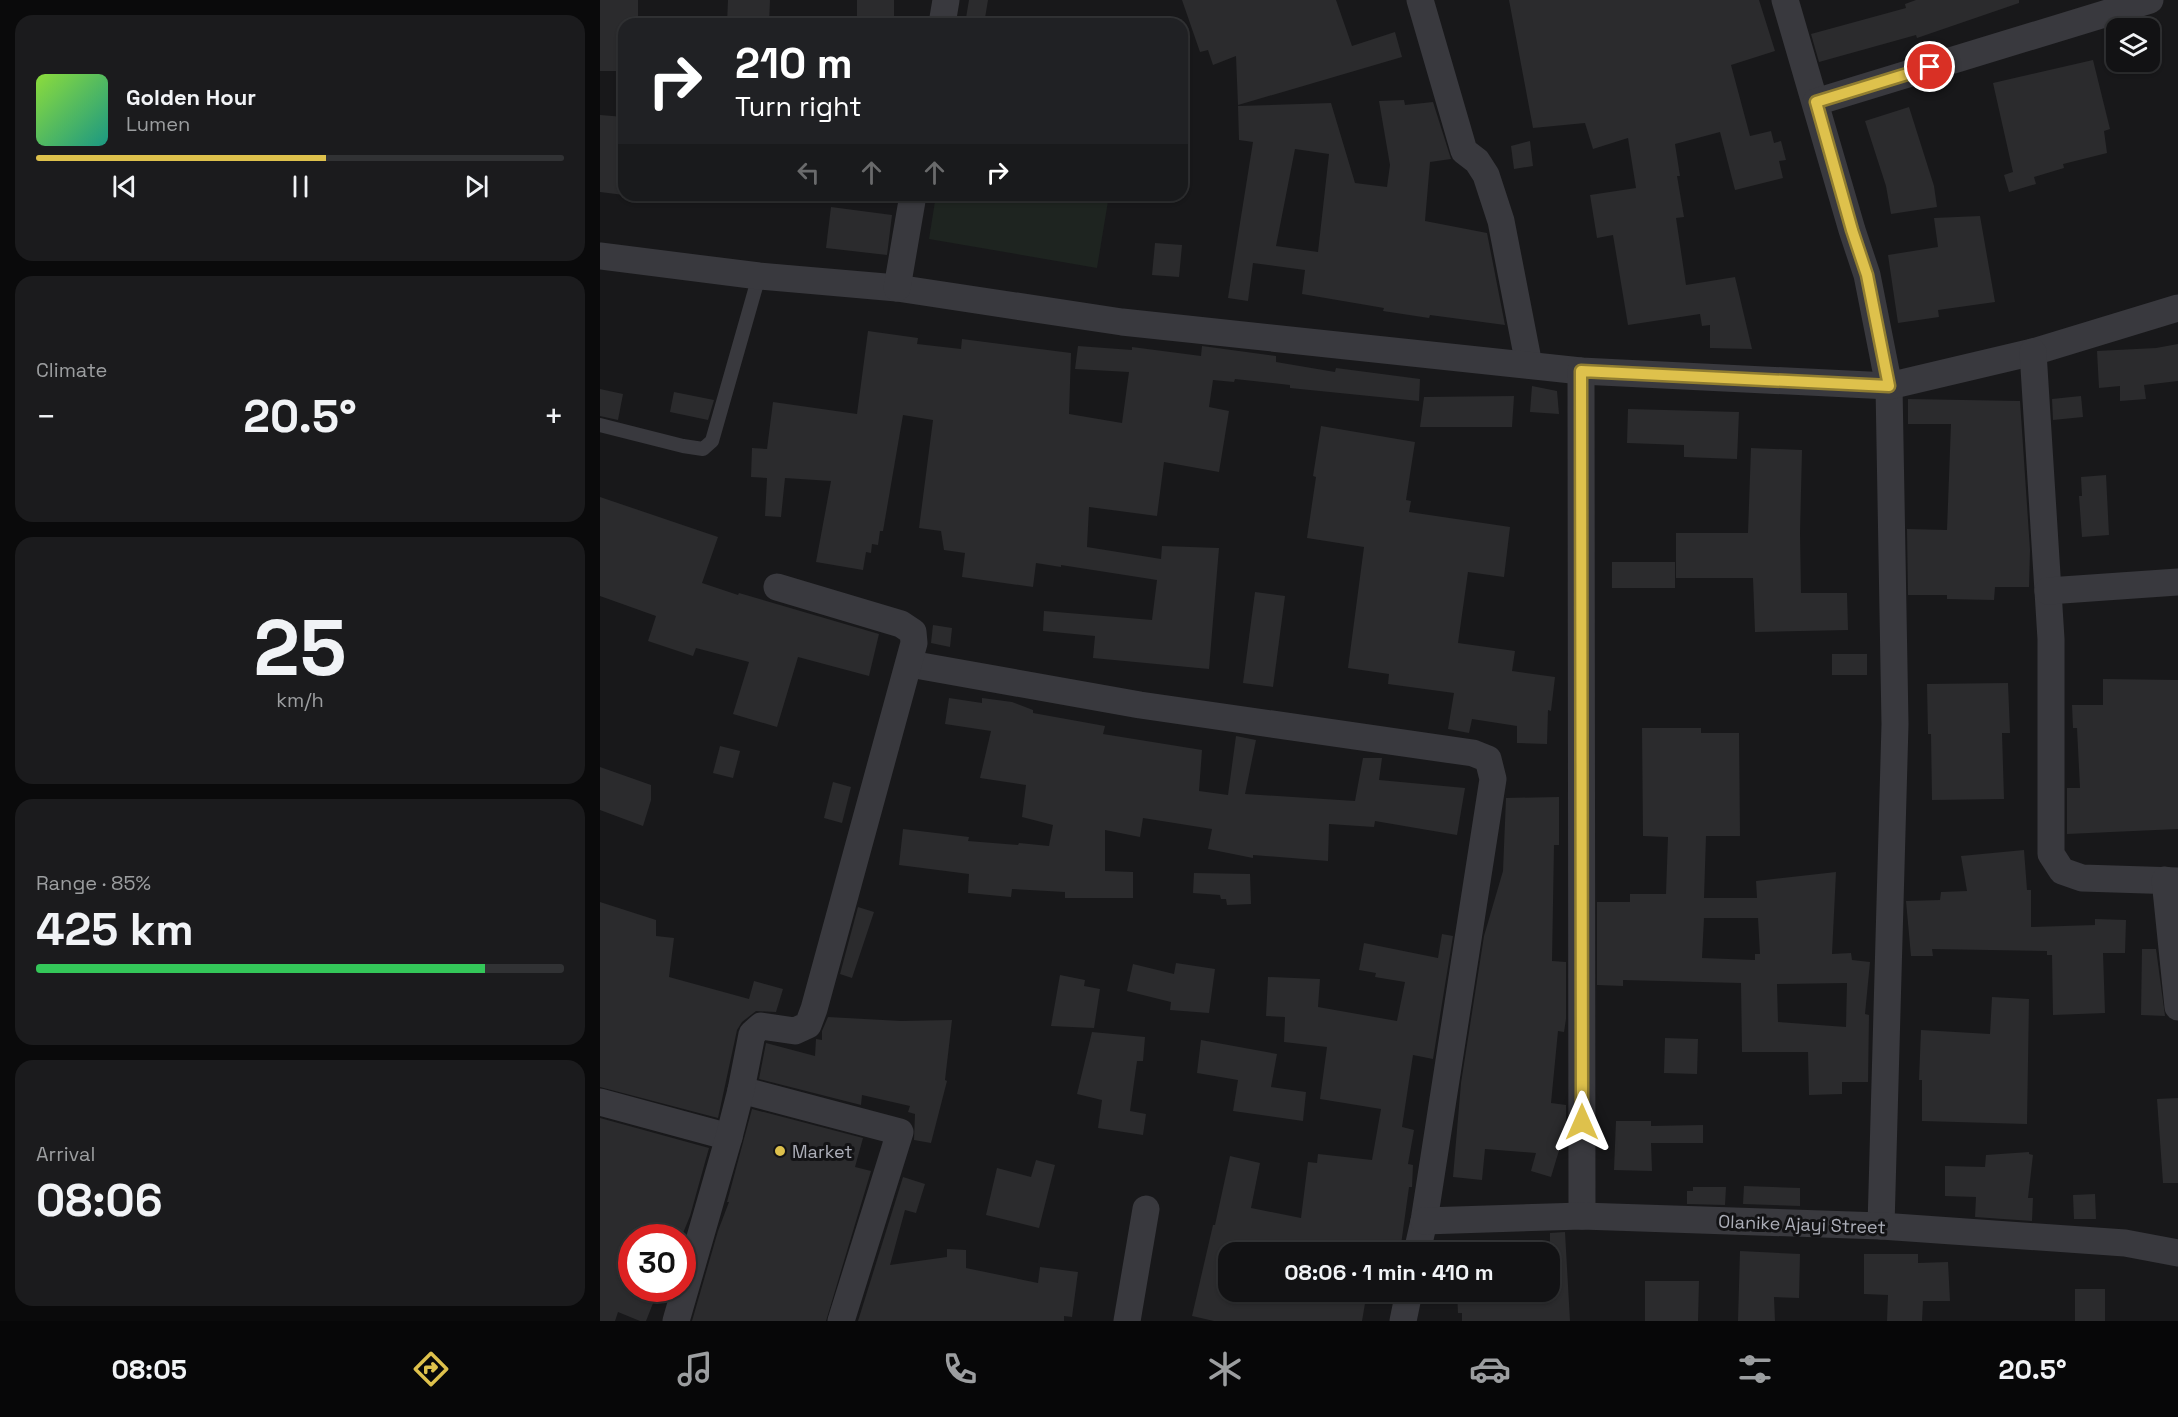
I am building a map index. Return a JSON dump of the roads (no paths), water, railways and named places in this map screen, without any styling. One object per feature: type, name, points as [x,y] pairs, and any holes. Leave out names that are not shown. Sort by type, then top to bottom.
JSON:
[{"type":"street","points":[[943,18],[946,0]]},
{"type":"street","points":[[1420,0],[1464,151],[1476,161],[1486,175],[1501,221],[1529,365]]},
{"type":"street","points":[[1785,0],[1867,275],[1889,386],[1895,724],[1881,1226]]},
{"type":"street","points":[[1816,102],[2150,0]]},
{"type":"street","points":[[897,288],[912,201]]},
{"type":"street","points":[[600,256],[759,276],[897,288],[1122,322],[1581,371],[1889,386],[2033,352],[2177,304]]},
{"type":"street","points":[[2033,352],[2051,639],[2051,854],[2062,871],[2082,878],[2171,880],[2178,1007]]},
{"type":"street","points":[[1581,371],[1582,1215]]},
{"type":"street","points":[[2048,591],[2178,582]]},
{"type":"street","points":[[676,1321],[729,1137],[752,1034],[761,1026],[795,1031],[808,1025],[811,1017],[914,643],[913,632],[901,624],[777,587]]},
{"type":"street","points":[[910,664],[1140,705],[1473,753],[1488,759],[1493,778],[1419,1242]]},
{"type":"street","points":[[741,1090],[900,1132],[841,1321]]},
{"type":"street","points":[[600,1102],[729,1137]]},
{"type":"street","points":[[1127,1321],[1146,1209]]},
{"type":"street","name":"Olanike Ajayi Street","points":[[1424,1221],[1582,1215],[1881,1226],[2125,1243],[2178,1253]]},
{"type":"street","points":[[1403,1321],[1407,1302]]},
{"type":"lane","points":[[600,425],[682,446],[703,448],[712,441],[759,276]]},
{"type":"place","name":"Market","points":[[780,1151]]}]
